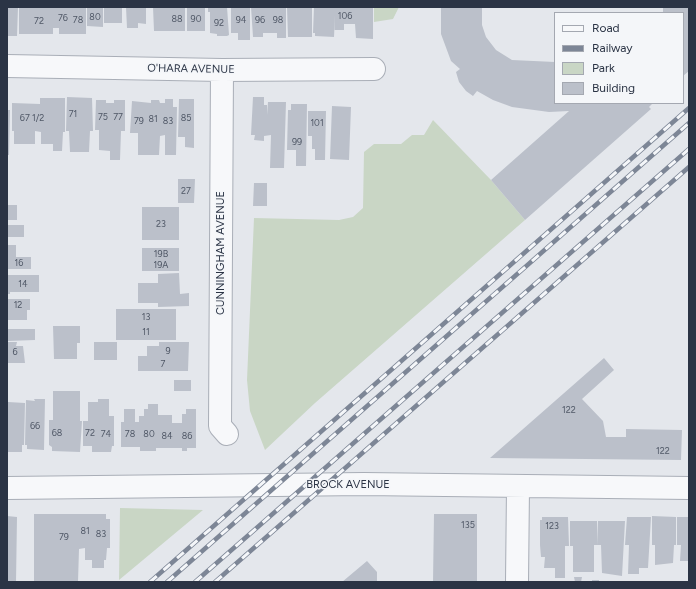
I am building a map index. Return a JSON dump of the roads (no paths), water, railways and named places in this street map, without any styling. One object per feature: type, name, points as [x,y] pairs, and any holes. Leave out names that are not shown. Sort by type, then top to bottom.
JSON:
[{"type":"street","name":"O'HARA AVENUE","points":[[7,66],[222,70],[374,69]]},
{"type":"street","name":"CUNNINGHAM AVENUE","points":[[222,70],[220,426],[227,434]]},
{"type":"street","name":"BROCK AVENUE","points":[[7,488],[364,484],[689,488]]},
{"type":"street","points":[[517,582],[518,487]]},
{"type":"railway","points":[[150,582],[689,108]]},
{"type":"railway","points":[[167,582],[689,123]]},
{"type":"railway","points":[[195,582],[689,149]]},
{"type":"railway","points":[[215,582],[689,167]]}]
